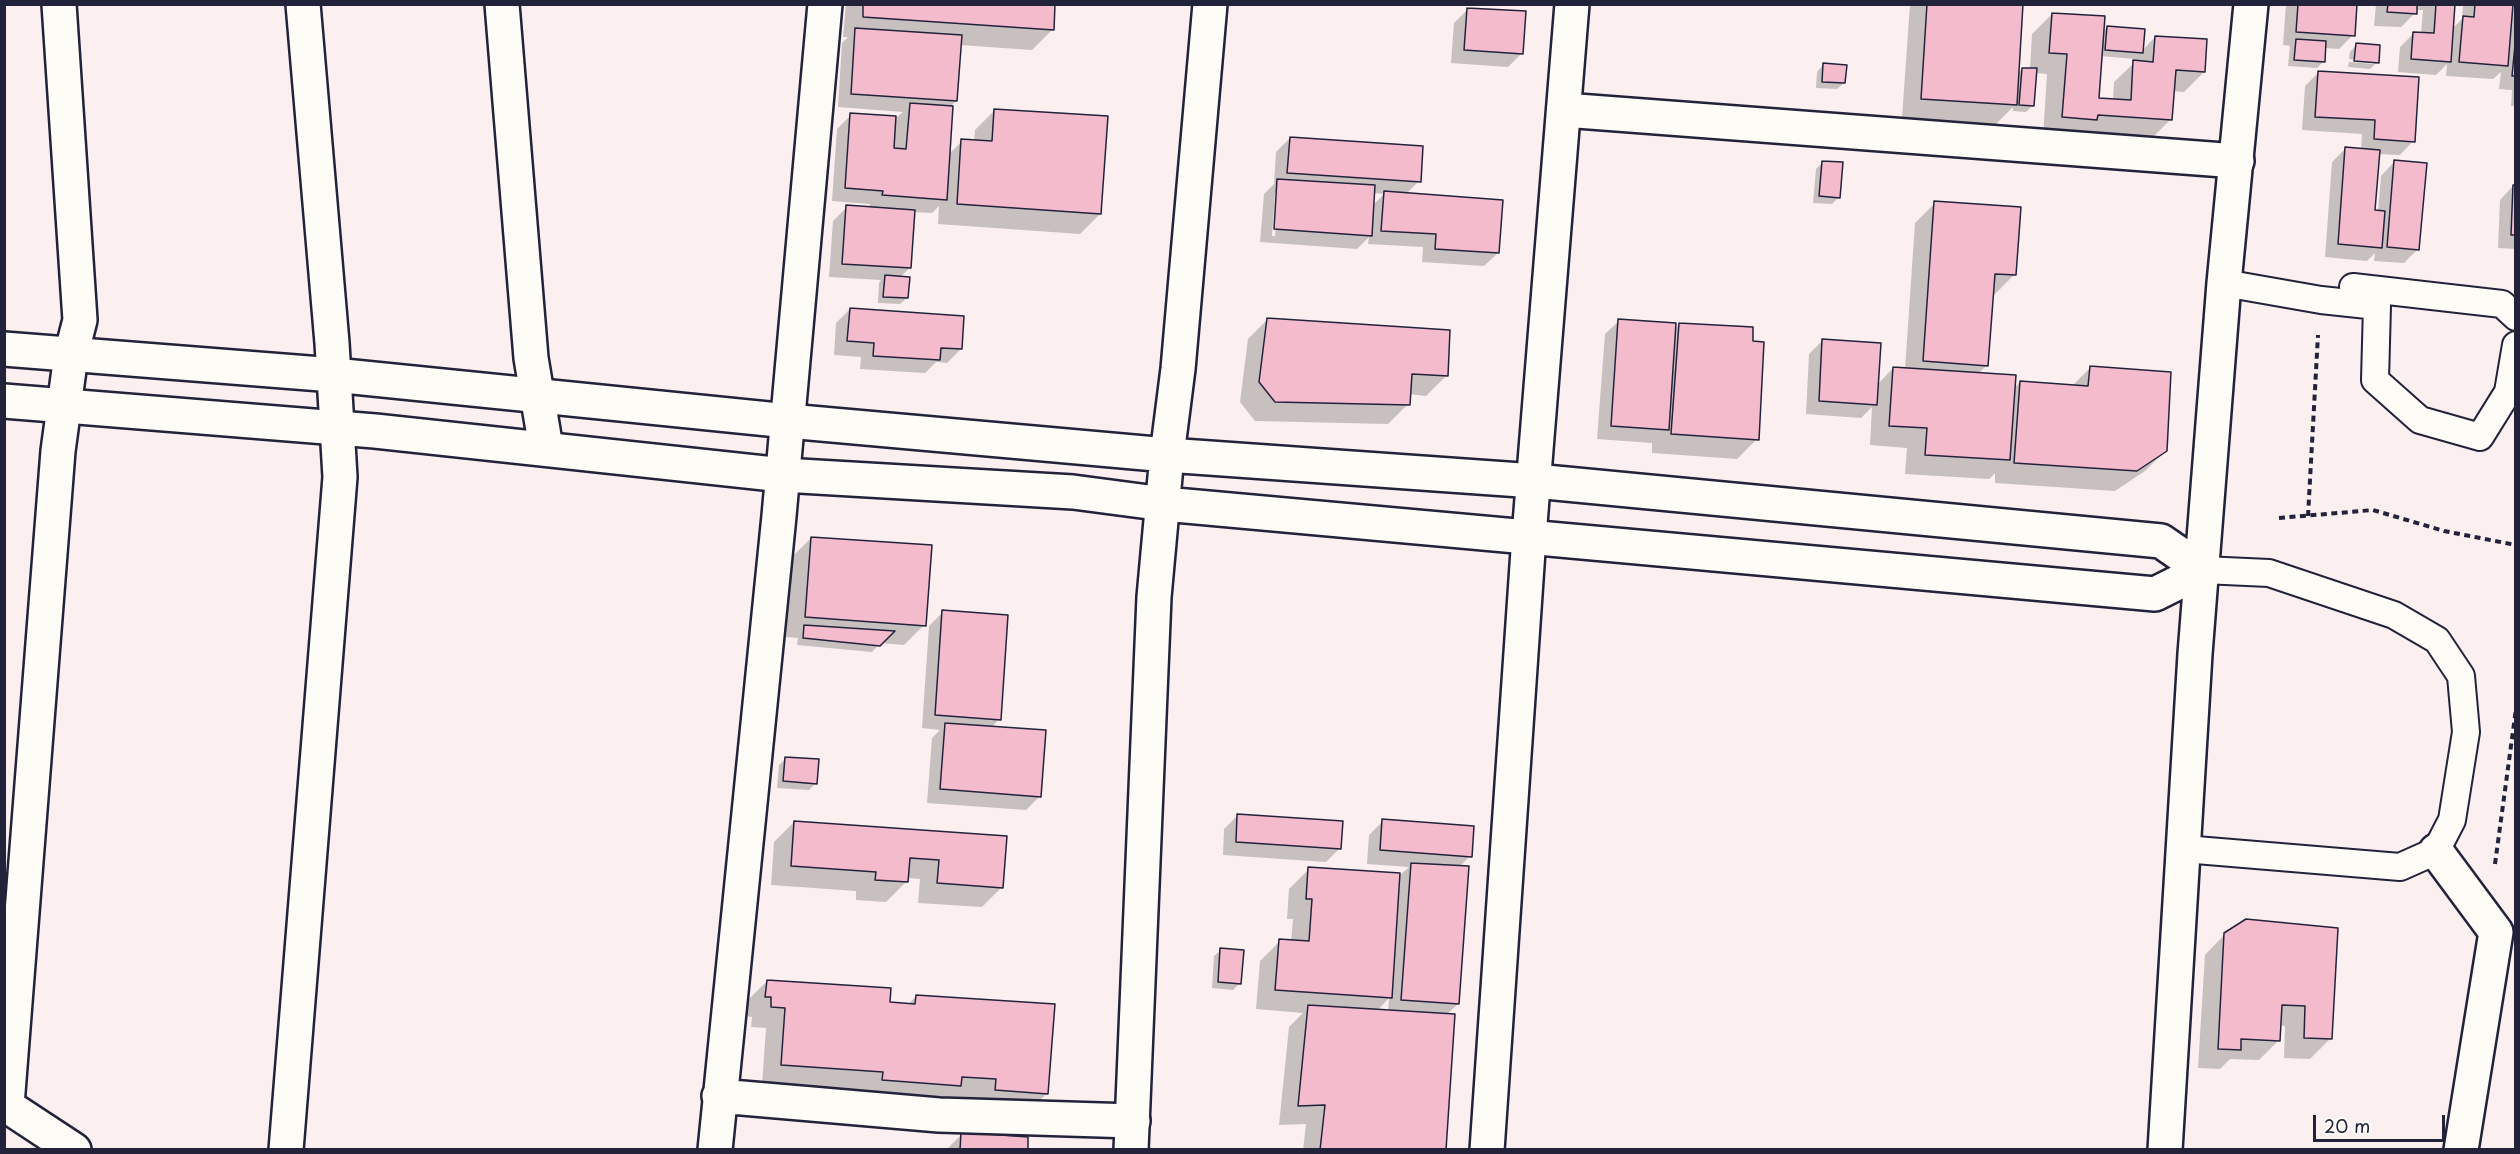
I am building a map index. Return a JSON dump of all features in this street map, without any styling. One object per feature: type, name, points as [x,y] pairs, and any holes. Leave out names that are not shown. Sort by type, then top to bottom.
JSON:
[{"type":"street","points":[[59,4],[80,320],[71,355],[58,451],[6,1105],[74,1149]]},
{"type":"street","points":[[286,1149],[340,477],[334,375],[303,4]]},
{"type":"street","points":[[502,4],[531,358],[546,448]]},
{"type":"street","points":[[715,1149],[783,475],[825,4]]},
{"type":"street","points":[[720,1096],[1132,1135],[1154,597],[1167,455],[1178,369],[1210,4]]},
{"type":"street","points":[[1487,1149],[1529,536],[1572,4]]},
{"type":"street","points":[[2164,1149],[2224,283],[2251,4]]},
{"type":"street","points":[[1564,110],[2237,160]]},
{"type":"street","points":[[4,349],[334,375],[788,421],[1167,455],[1535,481],[2161,541],[2203,570]]},
{"type":"street","points":[[4,401],[338,428],[546,448],[783,475],[1073,492],[1164,504],[2155,594],[2203,570]]},
{"type":"street","points":[[2436,851],[2496,932],[2461,1149]]},
{"type":"lane","points":[[2224,283],[2323,284],[2502,304],[2516,317]]},
{"type":"lane","points":[[2224,283],[2321,300],[2377,306],[2376,380],[2421,420],[2480,437],[2508,392],[2516,345]]},
{"type":"lane","points":[[2184,849],[2400,867],[2436,851],[2452,820],[2466,732],[2462,676],[2438,640],[2394,615],[2269,573],[2203,570]]},
{"type":"path","points":[[2308,516],[2319,331]]},
{"type":"path","points":[[2279,518],[2373,510],[2444,531],[2516,545]]},
{"type":"path","points":[[2494,865],[2516,709]]},
{"type":"building","points":[[863,4],[1055,4],[1054,30],[863,17]]},
{"type":"building","points":[[1927,4],[2023,4],[2017,105],[1921,99]]},
{"type":"building","points":[[2298,4],[2357,4],[2355,36],[2296,32]]},
{"type":"building","points":[[2388,4],[2417,4],[2417,14],[2387,12]]},
{"type":"building","points":[[2436,4],[2455,4],[2451,62],[2411,59],[2413,32],[2434,33]]},
{"type":"building","points":[[2475,4],[2513,4],[2508,66],[2459,62],[2463,16],[2474,17]]},
{"type":"building","points":[[1467,8],[1526,11],[1523,54],[1464,50]]},
{"type":"building","points":[[2052,13],[2105,16],[2099,98],[2131,100],[2133,60],[2153,62],[2155,36],[2207,39],[2205,72],[2176,70],[2172,120],[2098,115],[2097,120],[2062,117],[2067,54],[2049,53]]},
{"type":"building","points":[[2107,26],[2145,29],[2143,53],[2105,50]]},
{"type":"building","points":[[855,28],[962,35],[957,101],[851,94]]},
{"type":"building","points":[[2516,34],[2516,76],[2512,76]]},
{"type":"building","points":[[2296,39],[2326,41],[2325,62],[2294,60]]},
{"type":"building","points":[[2356,43],[2380,45],[2379,63],[2354,61]]},
{"type":"building","points":[[1823,63],[1847,65],[1845,83],[1822,82]]},
{"type":"building","points":[[2022,68],[2037,68],[2034,106],[2019,105]]},
{"type":"building","points":[[2318,71],[2419,77],[2415,142],[2374,139],[2375,120],[2315,117]]},
{"type":"building","points":[[910,103],[953,106],[947,200],[882,195],[883,191],[845,188],[850,113],[896,116],[894,148],[906,149]]},
{"type":"building","points":[[994,109],[1108,116],[1101,214],[957,204],[961,139],[992,141]]},
{"type":"building","points":[[1290,137],[1423,146],[1421,182],[1287,173]]},
{"type":"building","points":[[2345,147],[2380,150],[2375,210],[2385,211],[2382,248],[2338,244]]},
{"type":"building","points":[[2394,160],[2427,163],[2419,250],[2387,247]]},
{"type":"building","points":[[1822,161],[1843,162],[1840,198],[1819,196]]},
{"type":"building","points":[[1277,179],[1375,185],[1372,236],[1274,229]]},
{"type":"building","points":[[2513,185],[2516,185],[2516,235],[2511,235]]},
{"type":"building","points":[[1384,191],[1503,200],[1499,253],[1435,249],[1436,234],[1381,231]]},
{"type":"building","points":[[1934,201],[2021,207],[2016,275],[1995,274],[1988,366],[1923,361]]},
{"type":"building","points":[[846,205],[915,210],[911,268],[842,264]]},
{"type":"building","points":[[885,275],[910,277],[908,298],[883,297]]},
{"type":"building","points":[[850,308],[964,316],[962,349],[941,348],[940,360],[873,356],[874,343],[847,341]]},
{"type":"building","points":[[1267,318],[1450,330],[1448,376],[1412,374],[1410,405],[1275,402],[1259,382]]},
{"type":"building","points":[[1618,319],[1676,323],[1669,430],[1611,426]]},
{"type":"building","points":[[1679,323],[1753,327],[1753,341],[1764,342],[1759,440],[1671,434]]},
{"type":"building","points":[[1822,339],[1881,343],[1877,405],[1819,401]]},
{"type":"building","points":[[2090,366],[2171,372],[2167,451],[2137,471],[2014,463],[2020,381],[2088,386]]},
{"type":"building","points":[[1893,367],[2016,375],[2010,460],[1925,455],[1927,428],[1889,426]]},
{"type":"building","points":[[811,537],[932,545],[926,626],[805,617]]},
{"type":"building","points":[[942,610],[1008,615],[1001,720],[935,715]]},
{"type":"building","points":[[804,625],[895,631],[880,646],[803,638]]},
{"type":"building","points":[[945,723],[1046,730],[1041,797],[940,789]]},
{"type":"building","points":[[785,757],[819,759],[817,784],[783,781]]},
{"type":"building","points":[[1237,814],[1343,821],[1341,849],[1236,842]]},
{"type":"building","points":[[1382,819],[1474,826],[1472,857],[1380,850]]},
{"type":"building","points":[[794,821],[1007,836],[1003,888],[937,883],[939,860],[910,858],[908,882],[875,880],[876,872],[791,866]]},
{"type":"building","points":[[1411,863],[1469,866],[1459,1004],[1401,1000]]},
{"type":"building","points":[[1308,867],[1400,873],[1392,998],[1275,990],[1279,939],[1309,941],[1312,899],[1306,899]]},
{"type":"building","points":[[2246,919],[2338,928],[2332,1039],[2304,1038],[2305,1006],[2282,1005],[2280,1041],[2241,1039],[2241,1050],[2218,1049],[2224,933]]},
{"type":"building","points":[[1220,948],[1244,950],[1241,984],[1218,982]]},
{"type":"building","points":[[767,980],[891,988],[890,1002],[915,1004],[916,995],[1055,1004],[1048,1094],[995,1090],[996,1079],[962,1077],[961,1086],[882,1080],[883,1072],[781,1065],[785,1008],[771,1007],[771,997],[765,997]]},
{"type":"building","points":[[1308,1005],[1455,1014],[1446,1150],[1320,1150],[1325,1105],[1298,1106]]},
{"type":"building","points":[[961,1132],[1028,1137],[1028,1150],[960,1150]]}]
